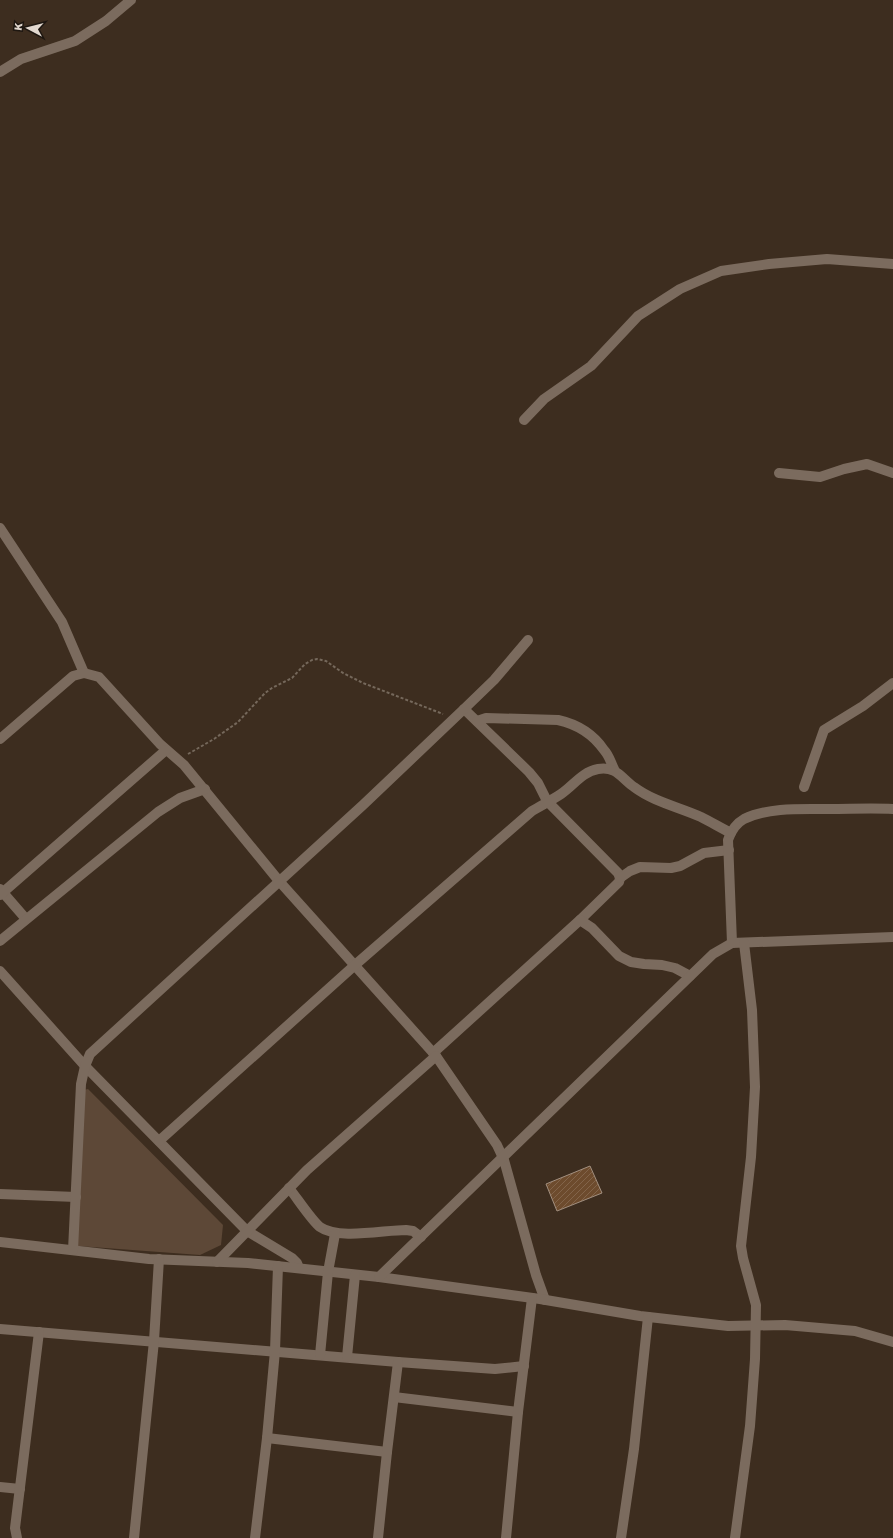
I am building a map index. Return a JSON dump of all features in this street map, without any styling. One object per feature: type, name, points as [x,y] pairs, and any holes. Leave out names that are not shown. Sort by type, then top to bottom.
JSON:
[{"type":"street","points":[[0,72],[21,59],[75,41],[106,21],[130,0]]},
{"type":"street","points":[[524,420],[544,399],[592,366],[638,316],[680,289],[721,272],[769,264],[826,259],[893,264]]},
{"type":"street","points":[[779,474],[820,477],[844,469],[867,464],[893,474]]},
{"type":"street","points":[[0,528],[62,622],[84,673]]},
{"type":"street","points":[[73,1250],[80,1084],[90,1054],[364,805],[494,680],[528,640]]},
{"type":"street","points":[[0,739],[73,676],[84,673],[99,677],[160,744],[178,760],[205,789],[279,881],[435,1054],[497,1145],[503,1157],[536,1275],[545,1300]]},
{"type":"street","points":[[804,786],[824,730],[863,706],[893,683]]},
{"type":"street","points":[[464,709],[529,772],[538,783],[547,801],[618,873],[620,878]]},
{"type":"street","points":[[476,721],[486,718],[558,720],[579,727],[591,736],[605,750],[614,769],[634,788],[680,810],[701,817],[731,833]]},
{"type":"street","points":[[26,919],[1,892],[166,750]]},
{"type":"street","points":[[159,1142],[355,965],[532,811],[566,791],[574,782],[588,772],[600,769],[614,769]]},
{"type":"street","points":[[0,941],[158,812],[180,798],[205,789]]},
{"type":"street","points":[[732,943],[728,840],[734,827],[744,819],[770,812],[802,809],[893,809]]},
{"type":"street","points":[[217,1262],[307,1170],[580,920],[619,882],[620,878],[630,871],[640,868],[671,868],[680,866],[704,853],[729,850]]},
{"type":"street","points":[[580,920],[592,928],[619,956],[631,962],[662,965],[675,968],[690,976]]},
{"type":"street","points":[[379,1277],[713,954],[732,943],[893,937]]},
{"type":"street","points":[[735,1538],[750,1426],[755,1359],[756,1305],[741,1246],[751,1157],[756,1087],[752,1010],[744,943]]},
{"type":"street","points":[[0,971],[85,1066],[247,1231],[292,1258],[297,1263],[299,1268]]},
{"type":"street","points":[[289,1188],[319,1226],[335,1234],[406,1230],[413,1231],[421,1237]]},
{"type":"street","points":[[0,1194],[76,1197]]},
{"type":"street","points":[[320,1355],[328,1272],[335,1234]]},
{"type":"street","points":[[0,1242],[159,1259],[248,1263],[355,1274],[532,1298],[648,1317],[728,1326],[785,1325],[855,1331],[893,1342]]},
{"type":"street","points":[[134,1538],[154,1341],[159,1259]]},
{"type":"street","points":[[255,1538],[267,1438],[275,1351],[278,1266]]},
{"type":"street","points":[[347,1357],[355,1274]]},
{"type":"street","points":[[506,1538],[518,1412],[532,1298]]},
{"type":"street","points":[[621,1538],[634,1449],[648,1317]]},
{"type":"street","points":[[0,1329],[495,1369],[524,1366]]},
{"type":"street","points":[[17,1538],[15,1528],[39,1332]]},
{"type":"street","points":[[378,1538],[398,1362]]},
{"type":"street","points":[[394,1398],[518,1412]]},
{"type":"street","points":[[267,1438],[387,1452]]},
{"type":"street","points":[[0,1486],[20,1489]]},
{"type":"path","points":[[178,760],[214,739],[238,722],[265,693],[292,678],[305,664],[312,660],[326,661],[343,673],[363,683],[445,715],[453,720]]},
{"type":"shaded area","points":[[88,1089],[223,1225],[221,1245],[200,1255],[78,1246],[76,1092]]},
{"type":"building","points":[[590,1166],[602,1193],[557,1211],[546,1184]]}]
